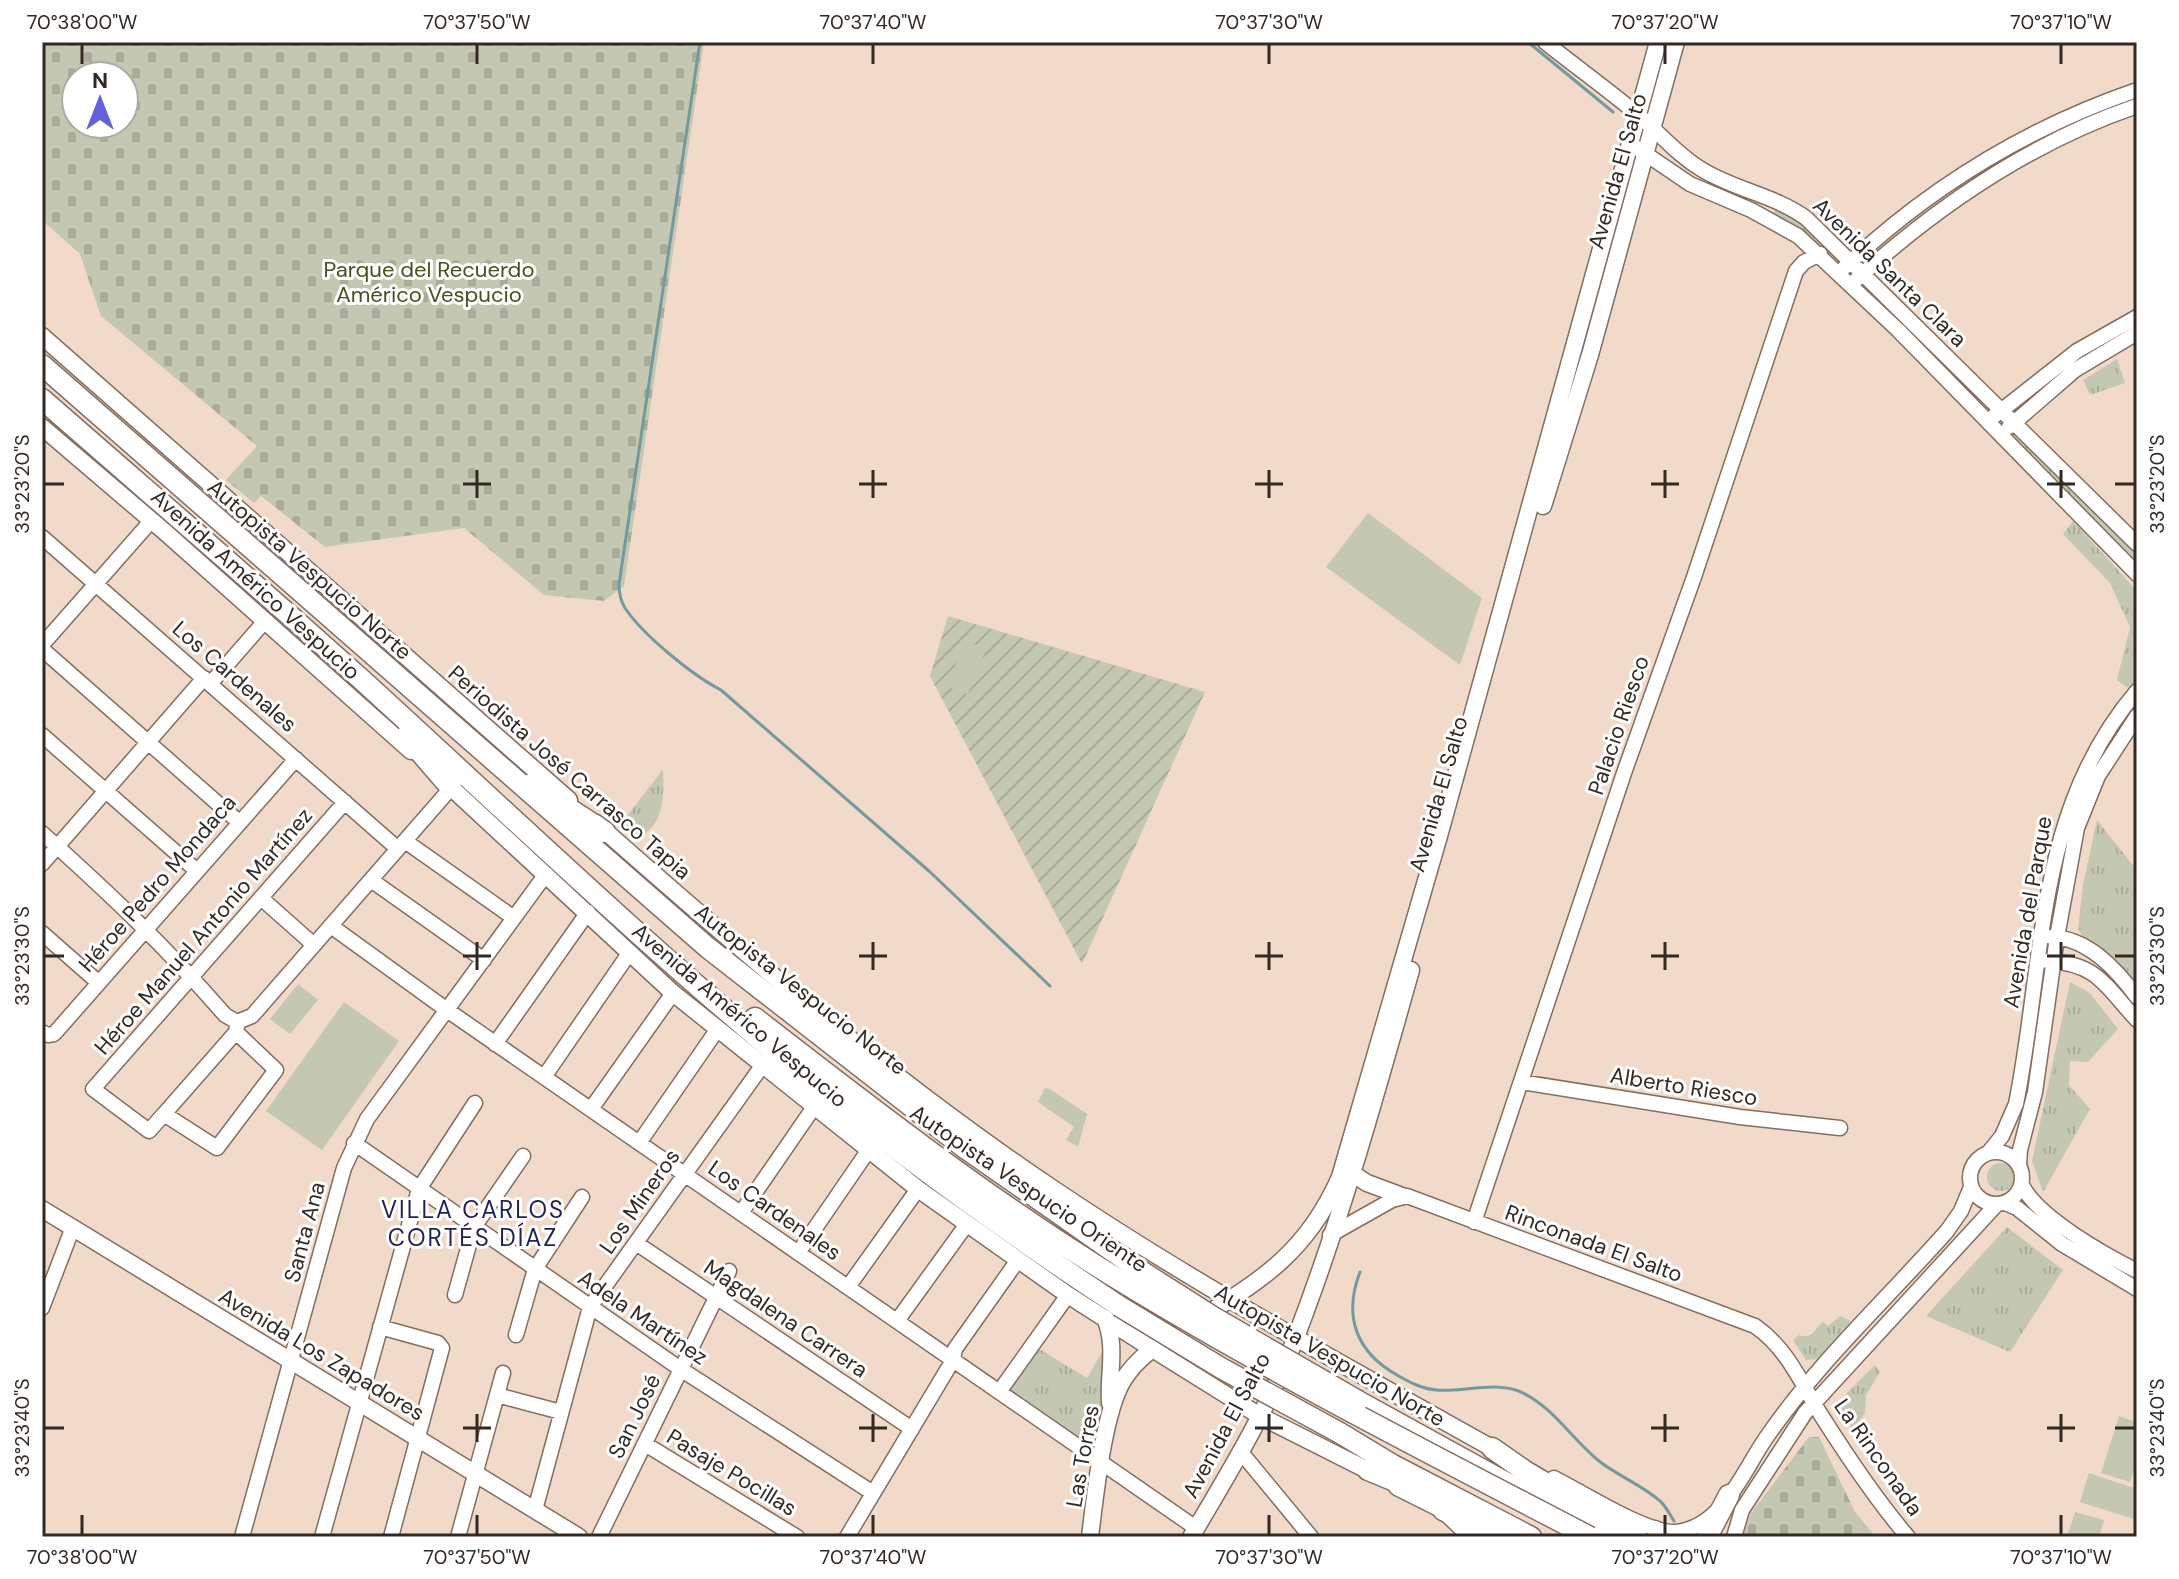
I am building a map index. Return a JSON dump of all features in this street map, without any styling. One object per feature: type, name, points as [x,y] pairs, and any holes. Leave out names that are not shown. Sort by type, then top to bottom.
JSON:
[{"type":"highway","name":"Autopista Vespucio Norte","points":[[42,365],[708,948],[1135,1278],[1213,1317],[1358,1401],[1612,1537]]},
{"type":"highway","points":[[42,399],[359,677],[755,1035],[855,1117],[1112,1312],[1530,1537]]},
{"type":"highway","points":[[359,677],[451,788]]},
{"type":"highway","points":[[483,752],[605,832]]},
{"type":"highway","name":"Autopista Vespucio Oriente","points":[[636,929],[676,956],[867,1106],[1067,1248],[1135,1278],[1206,1333],[1334,1404],[1590,1537]]},
{"type":"highway","points":[[1492,1448],[1525,1471],[1651,1534]]},
{"type":"highway","points":[[1368,1470],[1530,1537]]},
{"type":"highway","points":[[1691,1537],[1708,1527],[1737,1500]]},
{"type":"highway","points":[[1443,1510],[1468,1529],[1500,1537]]},
{"type":"main road","name":"Avenida El Salto","points":[[1194,1532],[1260,1416],[1295,1338],[1353,1174],[1546,494],[1590,355],[1638,148],[1640,116],[1658,42]]},
{"type":"main road","name":"Avenida El Salto","points":[[1152,1349],[1276,1268],[1304,1238],[1340,1177],[1638,148],[1652,130],[1676,42]]},
{"type":"main road","name":"Periodista José Carrasco Tapia","points":[[42,336],[761,969],[1039,1179],[1295,1338]]},
{"type":"main road","name":"Avenida Américo Vespucio","points":[[42,427],[265,621],[588,912],[673,993],[868,1151],[1068,1295],[1112,1312],[1152,1349],[1260,1416],[1443,1510]]},
{"type":"main road","points":[[1353,1174],[1367,1183],[1402,1196]]},
{"type":"main road","name":"Avenida Los Zapadores","points":[[42,1209],[579,1537]]},
{"type":"main road","points":[[1276,1268],[1330,1235]]},
{"type":"main road","points":[[1111,1412],[1112,1312],[1130,1319],[1154,1300],[1158,1288],[1159,1269],[1146,1248]]},
{"type":"main road","points":[[1176,1363],[1171,1349],[1173,1341],[1183,1329]]},
{"type":"main road","points":[[1295,1338],[1492,1448]]},
{"type":"main road","name":"Las Torres","points":[[1090,1537],[1111,1412],[1125,1378],[1152,1349]]},
{"type":"main road","points":[[1314,1444],[1310,1420],[1317,1397],[1334,1380],[1357,1372]]},
{"type":"street","name":"Avenida Santa Clara","points":[[1545,42],[1640,116],[1652,130],[1700,168],[1720,179],[1775,199],[1797,212],[1851,261],[2137,544]]},
{"type":"street","points":[[1839,272],[1918,204],[1977,164],[2080,111],[2137,90]]},
{"type":"street","points":[[1851,285],[1939,211],[1987,177],[2070,132],[2137,106]]},
{"type":"street","name":"Avenida Santa Clara","points":[[1638,148],[1700,190],[1780,224],[1820,254],[2137,574]]},
{"type":"street","points":[[1992,155],[1994,164],[2001,169]]},
{"type":"street","points":[[1977,164],[1985,167],[1987,177]]},
{"type":"street","name":"Palacio Riesco","points":[[1474,1222],[1796,271],[1804,262],[1820,254]]},
{"type":"street","points":[[1987,422],[2077,351],[2137,317]]},
{"type":"street","points":[[2000,435],[2075,370],[2137,333]]},
{"type":"street","points":[[152,520],[42,647],[240,823]]},
{"type":"street","name":"Los Cardenales","points":[[42,537],[345,802],[402,845],[514,918]]},
{"type":"street","points":[[42,864],[148,742],[265,621]]},
{"type":"street","name":"Avenida del Parque","points":[[2019,1165],[2035,1092],[2057,849],[2068,810],[2087,765],[2137,691]]},
{"type":"street","name":"Avenida del Parque","points":[[2049,937],[2086,803],[2112,751],[2137,716]]},
{"type":"street","points":[[42,735],[197,871]]},
{"type":"street","name":"Héroe Pedro Mondaca","points":[[46,1034],[99,983],[296,759]]},
{"type":"street","points":[[42,833],[147,928],[225,1015],[236,1027],[276,1070],[217,1148],[164,1114],[236,1027],[252,1016],[451,788]]},
{"type":"street","name":"Héroe Manuel Antonio Martínez","points":[[164,1114],[149,1131],[93,1089],[345,802]]},
{"type":"street","name":"Santa Ana","points":[[242,1537],[344,1168],[354,1143],[367,1119],[546,874]]},
{"type":"street","points":[[371,880],[484,960]]},
{"type":"street","points":[[261,898],[314,945]]},
{"type":"street","points":[[495,1044],[588,912]]},
{"type":"street","name":"Los Cardenales","points":[[331,926],[495,1044],[1101,1462],[1194,1532]]},
{"type":"street","points":[[42,933],[99,983]]},
{"type":"street","points":[[2049,937],[2072,940],[2106,962],[2137,997]]},
{"type":"street","points":[[544,1077],[630,952]]},
{"type":"street","points":[[2046,961],[2075,964],[2093,972],[2137,1020]]},
{"type":"street","name":"Avenida del Parque","points":[[1989,1152],[2002,1136],[2016,1104],[2046,961]]},
{"type":"street","points":[[591,1109],[673,993]]},
{"type":"street","points":[[639,1143],[717,1030]]},
{"type":"street","name":"Los Mineros","points":[[535,1510],[590,1307],[762,1066]]},
{"type":"street","name":"Alberto Riesco","points":[[1521,1082],[1740,1117],[1840,1128]]},
{"type":"street","points":[[322,1537],[419,1189],[475,1103]]},
{"type":"street","points":[[741,1213],[814,1107]]},
{"type":"street","name":"Adela Martínez","points":[[354,1143],[682,1370],[873,1493]]},
{"type":"street","points":[[798,1253],[868,1151]]},
{"type":"street","points":[[1734,1537],[1737,1500],[1752,1457],[1804,1384],[1947,1231],[1961,1211],[1971,1187],[1972,1167],[1982,1155],[1989,1152],[2006,1153],[2019,1165],[2023,1178],[2015,1196],[2001,1204],[1814,1403],[1737,1500]]},
{"type":"street","points":[[455,1295],[474,1227],[523,1156]]},
{"type":"street","points":[[2022,1185],[2027,1197],[2065,1227],[2137,1271]]},
{"type":"street","points":[[1971,1187],[1982,1201],[2017,1208],[2084,1259],[2137,1289]]},
{"type":"street","points":[[848,1287],[918,1189]]},
{"type":"street","points":[[1330,1235],[1402,1196]]},
{"type":"street","name":"Rinconada El Salto","points":[[1402,1196],[1755,1326],[1772,1337],[1814,1403]]},
{"type":"street","points":[[516,1335],[535,1269],[582,1197]]},
{"type":"street","points":[[897,1321],[967,1224]]},
{"type":"street","points":[[42,1308],[73,1227]]},
{"type":"street","name":"Magdalena Carrera","points":[[636,1243],[912,1429]]},
{"type":"street","points":[[847,1537],[953,1360],[955,1349],[1018,1260]]},
{"type":"street","name":"San José","points":[[599,1537],[729,1271]]},
{"type":"street","points":[[999,1392],[1068,1295]]},
{"type":"street","points":[[380,1327],[442,1346],[391,1537]]},
{"type":"street","points":[[458,1537],[503,1373]]},
{"type":"street","points":[[497,1395],[561,1412]]},
{"type":"street","name":"La Rinconada","points":[[1814,1403],[1908,1537]]},
{"type":"street","name":"Pasaje Pocillas","points":[[645,1444],[797,1537]]},
{"type":"street","points":[[1240,1451],[1311,1537]]},
{"type":"street","points":[[1651,1534],[1708,1527]]},
{"type":"green space","name":"Parque del Recuerdo Américo Vespucio","points":[[42,42],[704,42],[624,586],[604,601],[544,595],[464,528],[325,547],[261,496],[254,503],[226,480],[257,446],[101,316],[80,254],[42,220]]},
{"type":"green space","points":[[1778,207],[1796,218],[2137,553],[2137,567],[1801,228],[1772,214]]},
{"type":"green space","points":[[2117,359],[2125,383],[2089,393],[2083,380]]},
{"type":"green space","points":[[1368,513],[1482,598],[1460,665],[1326,567]]},
{"type":"green space","points":[[2073,521],[2137,591],[2137,679],[2128,688],[2117,680],[2130,627],[2110,583],[2063,534]]},
{"type":"green space","points":[[948,616],[1205,692],[1082,964],[930,676]]},
{"type":"green space","points":[[965,641],[986,649],[968,694],[947,686]]},
{"type":"green space","points":[[663,769],[662,801],[657,820],[643,834],[632,838],[619,827]]},
{"type":"green space","points":[[2097,820],[2136,869],[2137,991],[2087,945],[2078,928],[2083,885]]},
{"type":"green space","points":[[2070,982],[2090,993],[2118,1029],[2088,1062],[2070,1061],[2069,1085],[2090,1109],[2043,1192],[2032,1161]]},
{"type":"green space","points":[[298,984],[318,1000],[290,1034],[270,1019]]},
{"type":"green space","points":[[344,1002],[399,1041],[322,1150],[266,1111]]},
{"type":"green space","points":[[1045,1088],[1087,1114],[1078,1147],[1066,1140],[1074,1127],[1038,1102]]},
{"type":"green space","points":[[2001,1163],[2011,1167],[2015,1177],[2011,1187],[2001,1191],[1991,1187],[1987,1177],[1991,1167]]},
{"type":"green space","points":[[2007,1227],[2063,1270],[2010,1352],[1926,1316]]},
{"type":"green space","points":[[1840,1316],[1851,1321],[1817,1359],[1806,1360],[1793,1340],[1799,1335],[1810,1335],[1823,1322],[1828,1326]]},
{"type":"green space","points":[[1036,1347],[1087,1378],[1105,1347],[1100,1436],[1087,1443],[1007,1390]]},
{"type":"green space","points":[[1875,1365],[1880,1372],[1866,1395],[1865,1413],[1853,1430],[1842,1416],[1841,1399]]},
{"type":"green space","points":[[2119,1416],[2137,1422],[2137,1458],[2130,1482],[2101,1473]]},
{"type":"green space","points":[[1809,1437],[1819,1437],[1855,1512],[1876,1537],[1742,1537],[1751,1513]]},
{"type":"green space","points":[[2089,1473],[2137,1489],[2137,1520],[2080,1502]]},
{"type":"green space","points":[[2075,1512],[2104,1520],[2099,1537],[2067,1537]]},
{"type":"waterway","points":[[700,42],[619,584],[622,602],[633,619],[669,654],[721,690],[929,871],[1050,986]]},
{"type":"waterway","points":[[1528,42],[1613,112]]},
{"type":"waterway","points":[[1360,1272],[1355,1288],[1353,1318],[1363,1344],[1383,1366],[1411,1383],[1431,1389],[1501,1387],[1521,1392],[1543,1406],[1599,1461],[1660,1501],[1674,1521]]},
{"type":"district","name":"VILLA CARLOS CORTÉS DÍAZ","points":[[473,1224]]}]
